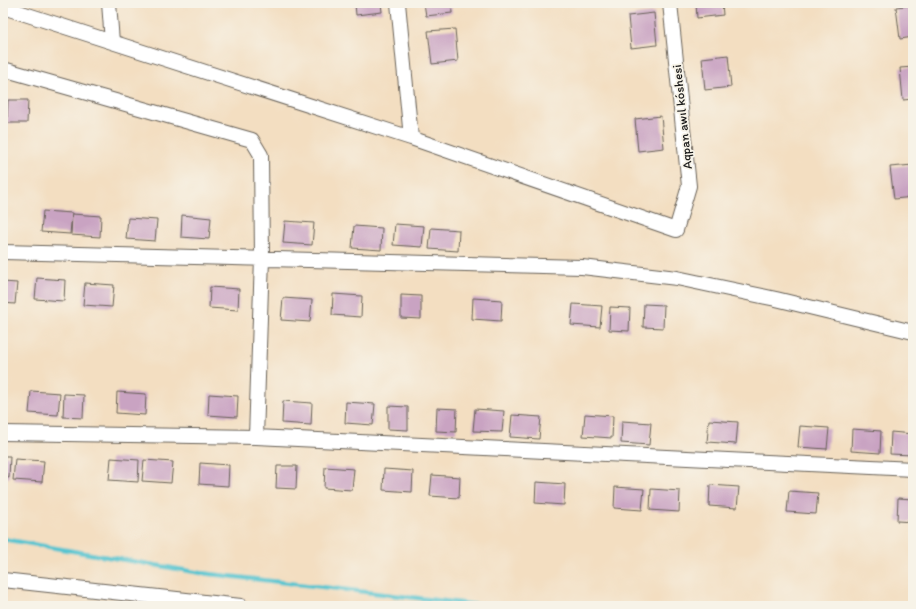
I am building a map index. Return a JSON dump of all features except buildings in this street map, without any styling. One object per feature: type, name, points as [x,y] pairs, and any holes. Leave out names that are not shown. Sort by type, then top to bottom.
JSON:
[{"type":"street","points":[[109,3],[112,42]]},
{"type":"street","points":[[3,7],[411,138],[398,3]]},
{"type":"street","name":"Aqpan awıl kóshesi","points":[[411,138],[676,230],[689,186],[670,3]]},
{"type":"street","points":[[3,69],[252,140],[261,155],[262,258],[256,437]]},
{"type":"street","points":[[3,252],[582,267],[677,278],[776,299],[913,332]]},
{"type":"street","points":[[3,433],[256,437],[913,469]]},
{"type":"street","points":[[3,580],[241,606]]},
{"type":"waterway","points":[[3,539],[201,573],[487,606]]}]
